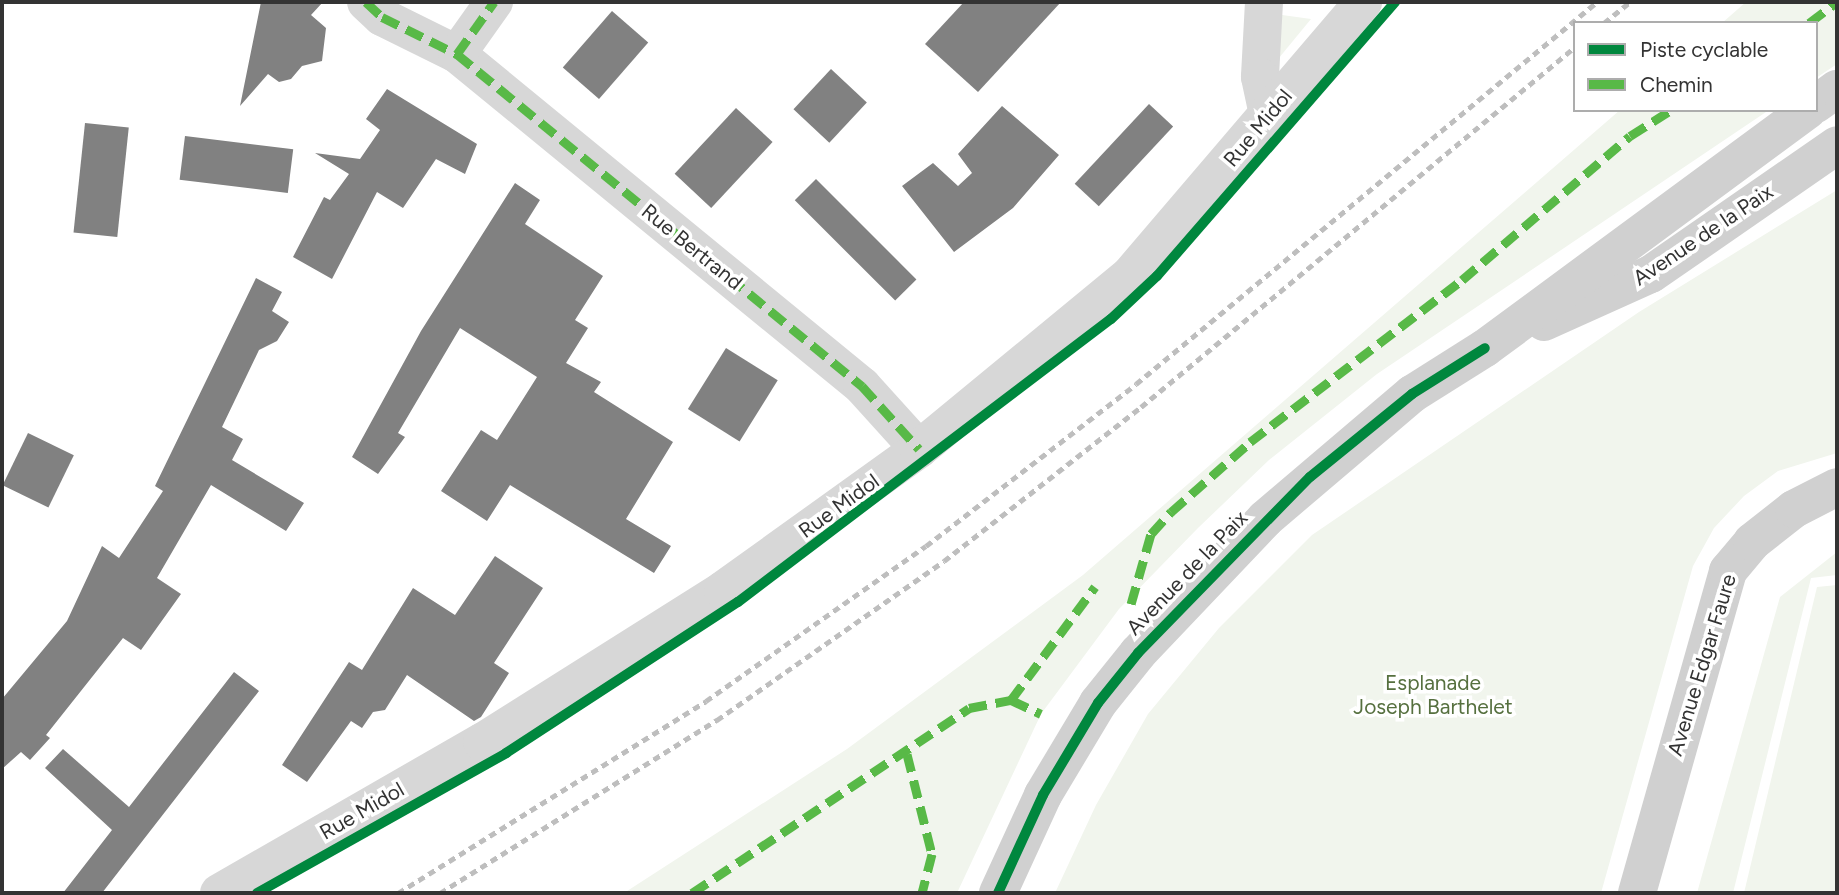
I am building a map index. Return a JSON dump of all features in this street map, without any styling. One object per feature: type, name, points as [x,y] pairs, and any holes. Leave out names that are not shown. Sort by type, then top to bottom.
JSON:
[{"type":"main road","points":[[1818,103],[1837,89]]},
{"type":"main road","name":"Avenue de la Paix","points":[[998,893],[1043,795],[1098,703],[1138,653],[1310,477],[1412,394],[1485,348],[1805,112]]},
{"type":"main road","name":"Avenue de la Paix","points":[[1485,348],[1651,274],[1837,145]]},
{"type":"main road","name":"Avenue Edgar Faure","points":[[1637,893],[1728,571],[1752,542],[1794,509],[1837,487]]},
{"type":"street","name":"Rue Bertrand","points":[[366,2],[382,17],[457,54],[862,386],[919,449]]},
{"type":"street","points":[[457,54],[494,2]]},
{"type":"street","points":[[1264,2],[1261,77],[1268,116]]},
{"type":"street","name":"Rue Midol","points":[[219,893],[482,742],[712,597],[919,449],[1130,275],[1363,2]]},
{"type":"green space","points":[[1746,2],[1837,2],[1837,64],[1818,77],[1818,21],[1724,21]]},
{"type":"green space","points":[[1275,14],[1311,19],[1274,64]]},
{"type":"green space","points":[[1618,112],[1766,112],[1377,374],[1269,460],[1198,528],[1119,609],[1041,714],[957,893],[624,893],[847,749],[1083,575]]},
{"type":"green space","name":"Esplanade Joseph Barthelet","points":[[1837,190],[1837,453],[1778,471],[1744,496],[1714,528],[1693,566],[1601,893],[1055,893],[1096,805],[1148,714],[1219,628],[1312,535],[1639,312]]},
{"type":"green space","points":[[1837,552],[1837,575],[1811,578],[1733,893],[1697,893],[1780,597]]},
{"type":"green space","points":[[1837,585],[1837,893],[1744,893],[1817,587]]},
{"type":"building","points":[[261,2],[323,2],[311,15],[326,28],[322,61],[302,66],[291,79],[279,82],[268,74],[240,106]]},
{"type":"building","points":[[964,2],[1061,2],[978,92],[925,44]]},
{"type":"building","points":[[612,11],[648,42],[599,99],[563,68]]},
{"type":"building","points":[[831,69],[867,102],[829,143],[793,109]]},
{"type":"building","points":[[387,89],[477,144],[465,174],[436,159],[403,208],[377,192],[332,279],[293,257],[324,197],[330,200],[349,174],[315,153],[360,159],[380,130],[366,119]]},
{"type":"building","points":[[1149,104],[1173,127],[1099,206],[1075,184]]},
{"type":"building","points":[[1002,106],[1059,155],[1013,208],[954,252],[902,186],[933,163],[958,186],[972,173],[958,154]]},
{"type":"building","points":[[736,108],[773,142],[711,208],[675,174]]},
{"type":"building","points":[[85,123],[129,128],[117,237],[74,232]]},
{"type":"building","points":[[185,136],[293,149],[288,193],[180,180]]},
{"type":"building","points":[[816,179],[916,279],[895,301],[795,200]]},
{"type":"building","points":[[515,183],[540,200],[525,224],[603,276],[575,320],[588,328],[566,363],[601,382],[594,392],[673,442],[626,519],[671,546],[654,573],[510,485],[487,521],[441,491],[481,430],[497,440],[537,377],[460,328],[398,433],[405,437],[378,474],[352,457],[421,331]]},
{"type":"building","points":[[256,278],[282,292],[272,311],[289,322],[277,341],[259,350],[222,427],[243,439],[232,460],[304,503],[286,531],[211,485],[157,578],[181,594],[141,650],[123,638],[46,735],[50,738],[30,760],[21,752],[2,769],[2,699],[67,621],[102,546],[119,558],[163,491],[155,486]]},
{"type":"building","points":[[726,348],[778,380],[740,441],[688,409]]},
{"type":"building","points":[[28,433],[74,455],[48,507],[3,485]]},
{"type":"building","points":[[495,556],[543,588],[494,663],[509,673],[481,717],[474,721],[407,675],[385,710],[373,712],[362,728],[351,721],[307,782],[282,765],[349,662],[362,670],[413,588],[455,615]]},
{"type":"building","points":[[234,672],[259,691],[102,893],[63,893],[112,830],[45,768],[63,749],[129,807]]},
{"type":"railway","points":[[1574,21],[1597,2]]},
{"type":"railway","points":[[1606,21],[1630,2]]},
{"type":"railway","points":[[398,893],[706,701],[926,546],[1136,384],[1573,22]]},
{"type":"railway","points":[[440,893],[717,720],[944,561],[1141,407],[1573,49]]},
{"type":"marked path","points":[[366,2],[382,17],[457,54],[862,386],[919,449]]},
{"type":"marked path","points":[[457,54],[494,2]]},
{"type":"marked path","points":[[1812,21],[1837,2]]},
{"type":"marked path","points":[[1131,604],[1151,534],[1171,512],[1250,442],[1462,280],[1630,136],[1668,112]]},
{"type":"marked path","points":[[1011,700],[1095,587]]},
{"type":"marked path","points":[[692,893],[969,708],[1011,700],[1041,714]]},
{"type":"marked path","points":[[907,754],[932,854],[922,893]]},
{"type":"cycle path","points":[[257,893],[506,753],[738,602],[1111,319],[1157,276],[1395,2]]},
{"type":"cycle path","points":[[998,893],[1043,795],[1098,703],[1138,653],[1310,477],[1412,394],[1485,348]]}]
